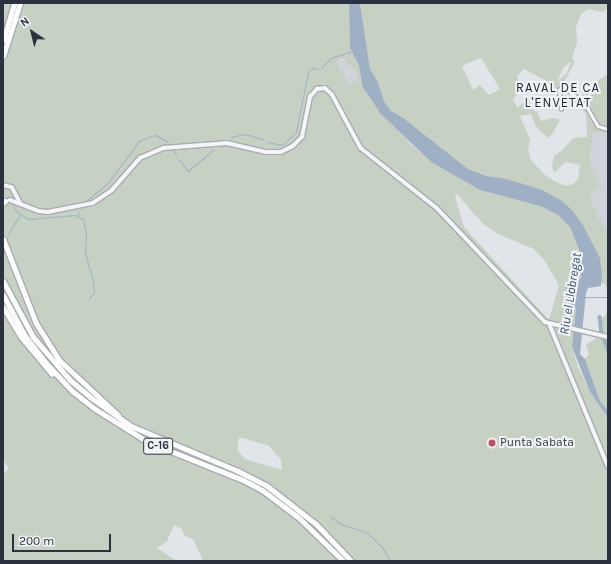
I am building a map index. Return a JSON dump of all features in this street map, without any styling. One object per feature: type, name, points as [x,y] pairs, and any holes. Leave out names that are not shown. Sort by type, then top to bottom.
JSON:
[{"type":"highway","points":[[3,40],[14,3]]},
{"type":"highway","points":[[3,56],[20,3]]},
{"type":"highway","points":[[3,239],[36,323],[59,360],[126,423]]},
{"type":"highway","name":"C-16","points":[[3,281],[22,319],[50,359],[90,397],[126,423],[267,486],[316,524],[351,561]]},
{"type":"highway","name":"C-16","points":[[3,295],[25,336],[45,362],[72,390],[101,414],[148,442],[243,480],[262,490],[299,518],[343,561]]},
{"type":"highway","points":[[3,307],[21,337],[39,361],[70,393],[101,414]]},
{"type":"street","points":[[561,109],[559,97],[562,87],[581,100],[598,126],[608,129]]},
{"type":"street","points":[[5,201],[22,204],[38,211],[48,212],[93,203],[112,190],[140,158],[164,148],[227,143],[269,152],[287,150],[302,137],[311,94],[317,89],[325,88],[334,96],[361,148],[437,208],[551,326],[608,466]]},
{"type":"street","points":[[3,181],[5,185],[12,187],[14,193],[22,204]]},
{"type":"street","points":[[5,201],[14,193]]},
{"type":"street","points":[[551,326],[607,337]]},
{"type":"shaded area","points":[[337,58],[352,65],[358,80],[349,84],[336,62]]},
{"type":"shaded area","points":[[608,132],[608,231],[598,218],[591,201],[590,155],[593,133]]},
{"type":"green space","points":[[5,3],[349,3],[350,48],[359,66],[361,83],[409,142],[431,162],[480,190],[540,206],[558,215],[570,227],[578,243],[581,254],[581,278],[567,293],[572,305],[576,308],[572,347],[578,367],[593,397],[608,418],[608,561],[203,561],[194,540],[184,535],[182,529],[174,525],[167,541],[157,548],[177,561],[3,561],[3,474],[9,469],[3,459],[3,13]],"holes":[[[341,58],[355,70],[358,80],[349,84],[336,62]],[[457,194],[483,224],[500,235],[534,249],[545,261],[559,285],[549,320],[464,227],[455,197]],[[239,437],[269,446],[281,460],[282,470],[245,459],[237,450]]]},
{"type":"green space","points":[[360,3],[608,3],[608,8],[603,12],[588,9],[581,14],[576,27],[577,43],[572,58],[575,62],[564,82],[564,85],[582,96],[590,86],[608,74],[608,132],[593,133],[590,155],[591,167],[602,187],[592,192],[591,201],[598,218],[608,231],[608,294],[605,284],[601,283],[600,258],[584,227],[524,185],[507,179],[486,176],[468,169],[402,117],[391,111],[384,101],[378,82],[370,69]],"holes":[[[481,58],[500,89],[489,95],[480,85],[473,90],[462,66]],[[570,62],[571,63],[566,74],[557,82],[563,68]],[[524,69],[554,85],[558,93],[567,91],[586,114],[587,137],[573,138],[564,149],[554,156],[552,166],[554,173],[566,162],[580,165],[578,179],[573,184],[566,186],[556,182],[545,175],[531,160],[528,150],[530,140],[520,116],[531,114],[536,127],[548,138],[553,133],[560,120],[554,118],[541,121],[537,112],[530,108],[529,98],[517,108],[513,98],[521,92],[517,76]]]},
{"type":"green space","points":[[608,311],[608,412],[600,401],[585,359],[589,354],[586,345],[597,337],[600,328],[599,317],[604,317]]},
{"type":"water","name":"Riu el Llobregat","points":[[349,3],[360,3],[370,69],[378,82],[384,101],[391,111],[402,117],[468,169],[486,176],[507,179],[542,190],[562,201],[573,211],[584,227],[600,258],[602,275],[601,286],[588,288],[586,293],[580,354],[585,359],[600,401],[607,410],[608,418],[590,392],[572,347],[576,308],[569,302],[568,289],[565,289],[581,278],[581,254],[570,227],[558,215],[540,206],[480,190],[431,162],[381,114],[362,86],[359,66],[350,48]]},
{"type":"waterway","points":[[321,68],[331,58],[352,51]]},
{"type":"waterway","points":[[267,142],[282,145],[296,132],[308,72],[312,68],[317,69]]},
{"type":"waterway","points":[[231,137],[245,134],[263,139]]},
{"type":"waterway","points":[[85,202],[108,183],[139,141],[155,135],[168,142]]},
{"type":"waterway","points":[[179,160],[188,171],[214,149]]},
{"type":"waterway","points":[[13,206],[16,211],[28,219],[75,215],[83,219],[86,235],[85,253],[93,281],[94,292],[89,299]]},
{"type":"waterway","points":[[8,234],[20,215]]},
{"type":"waterway","points":[[585,297],[608,297]]},
{"type":"waterway","points":[[600,317],[602,333],[608,349]]},
{"type":"waterway","points":[[331,517],[341,524],[367,533],[382,547],[390,561]]},
{"type":"place","name":"Punta Sabata","points":[[492,443]]},
{"type":"district","name":"RAVAL DE CA L'ENVETAT","points":[[558,96]]}]
